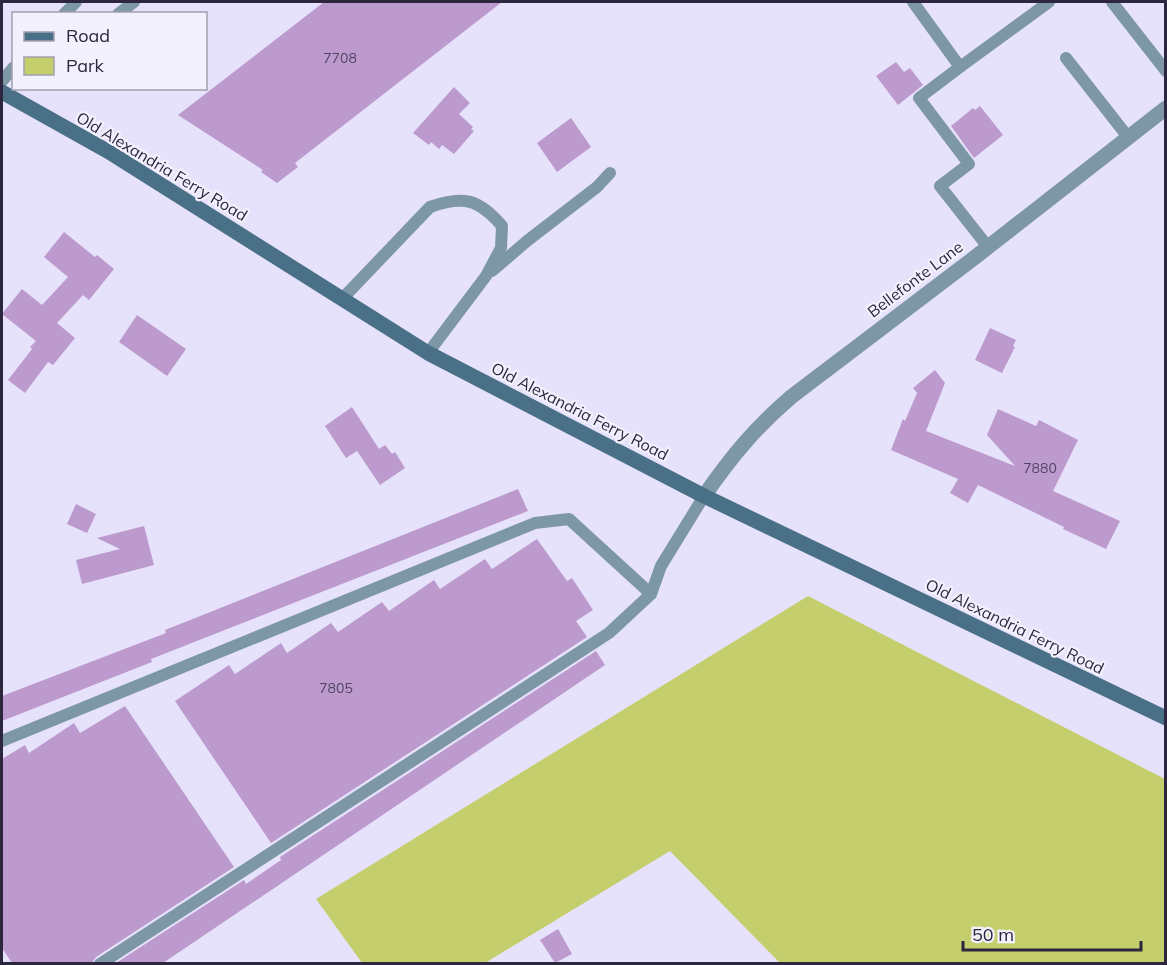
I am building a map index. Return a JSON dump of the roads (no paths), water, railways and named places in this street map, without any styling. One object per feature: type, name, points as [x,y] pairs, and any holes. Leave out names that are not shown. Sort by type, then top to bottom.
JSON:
[{"type":"main road","name":"Old Alexandria Ferry Road","points":[[2,92],[109,152],[428,353],[704,496],[1166,718]]},
{"type":"street","name":"Bellefonte Lane","points":[[704,496],[735,452],[768,416],[791,396],[988,247],[1166,108]]},
{"type":"lane","points":[[121,12],[134,2]]},
{"type":"lane","points":[[913,2],[960,67]]},
{"type":"lane","points":[[988,247],[940,186],[969,164],[920,98],[1049,2]]},
{"type":"lane","points":[[1112,2],[1166,70]]},
{"type":"lane","points":[[1066,58],[1128,137]]},
{"type":"lane","points":[[2,81],[12,69]]},
{"type":"lane","points":[[486,276],[597,187],[610,173]]},
{"type":"lane","points":[[342,299],[430,207],[447,201],[471,200],[490,211],[502,226],[501,248],[486,276],[428,353]]},
{"type":"lane","points":[[100,963],[609,633],[651,594],[661,566],[704,496]]},
{"type":"lane","points":[[2,741],[535,522],[569,519],[651,594]]}]
